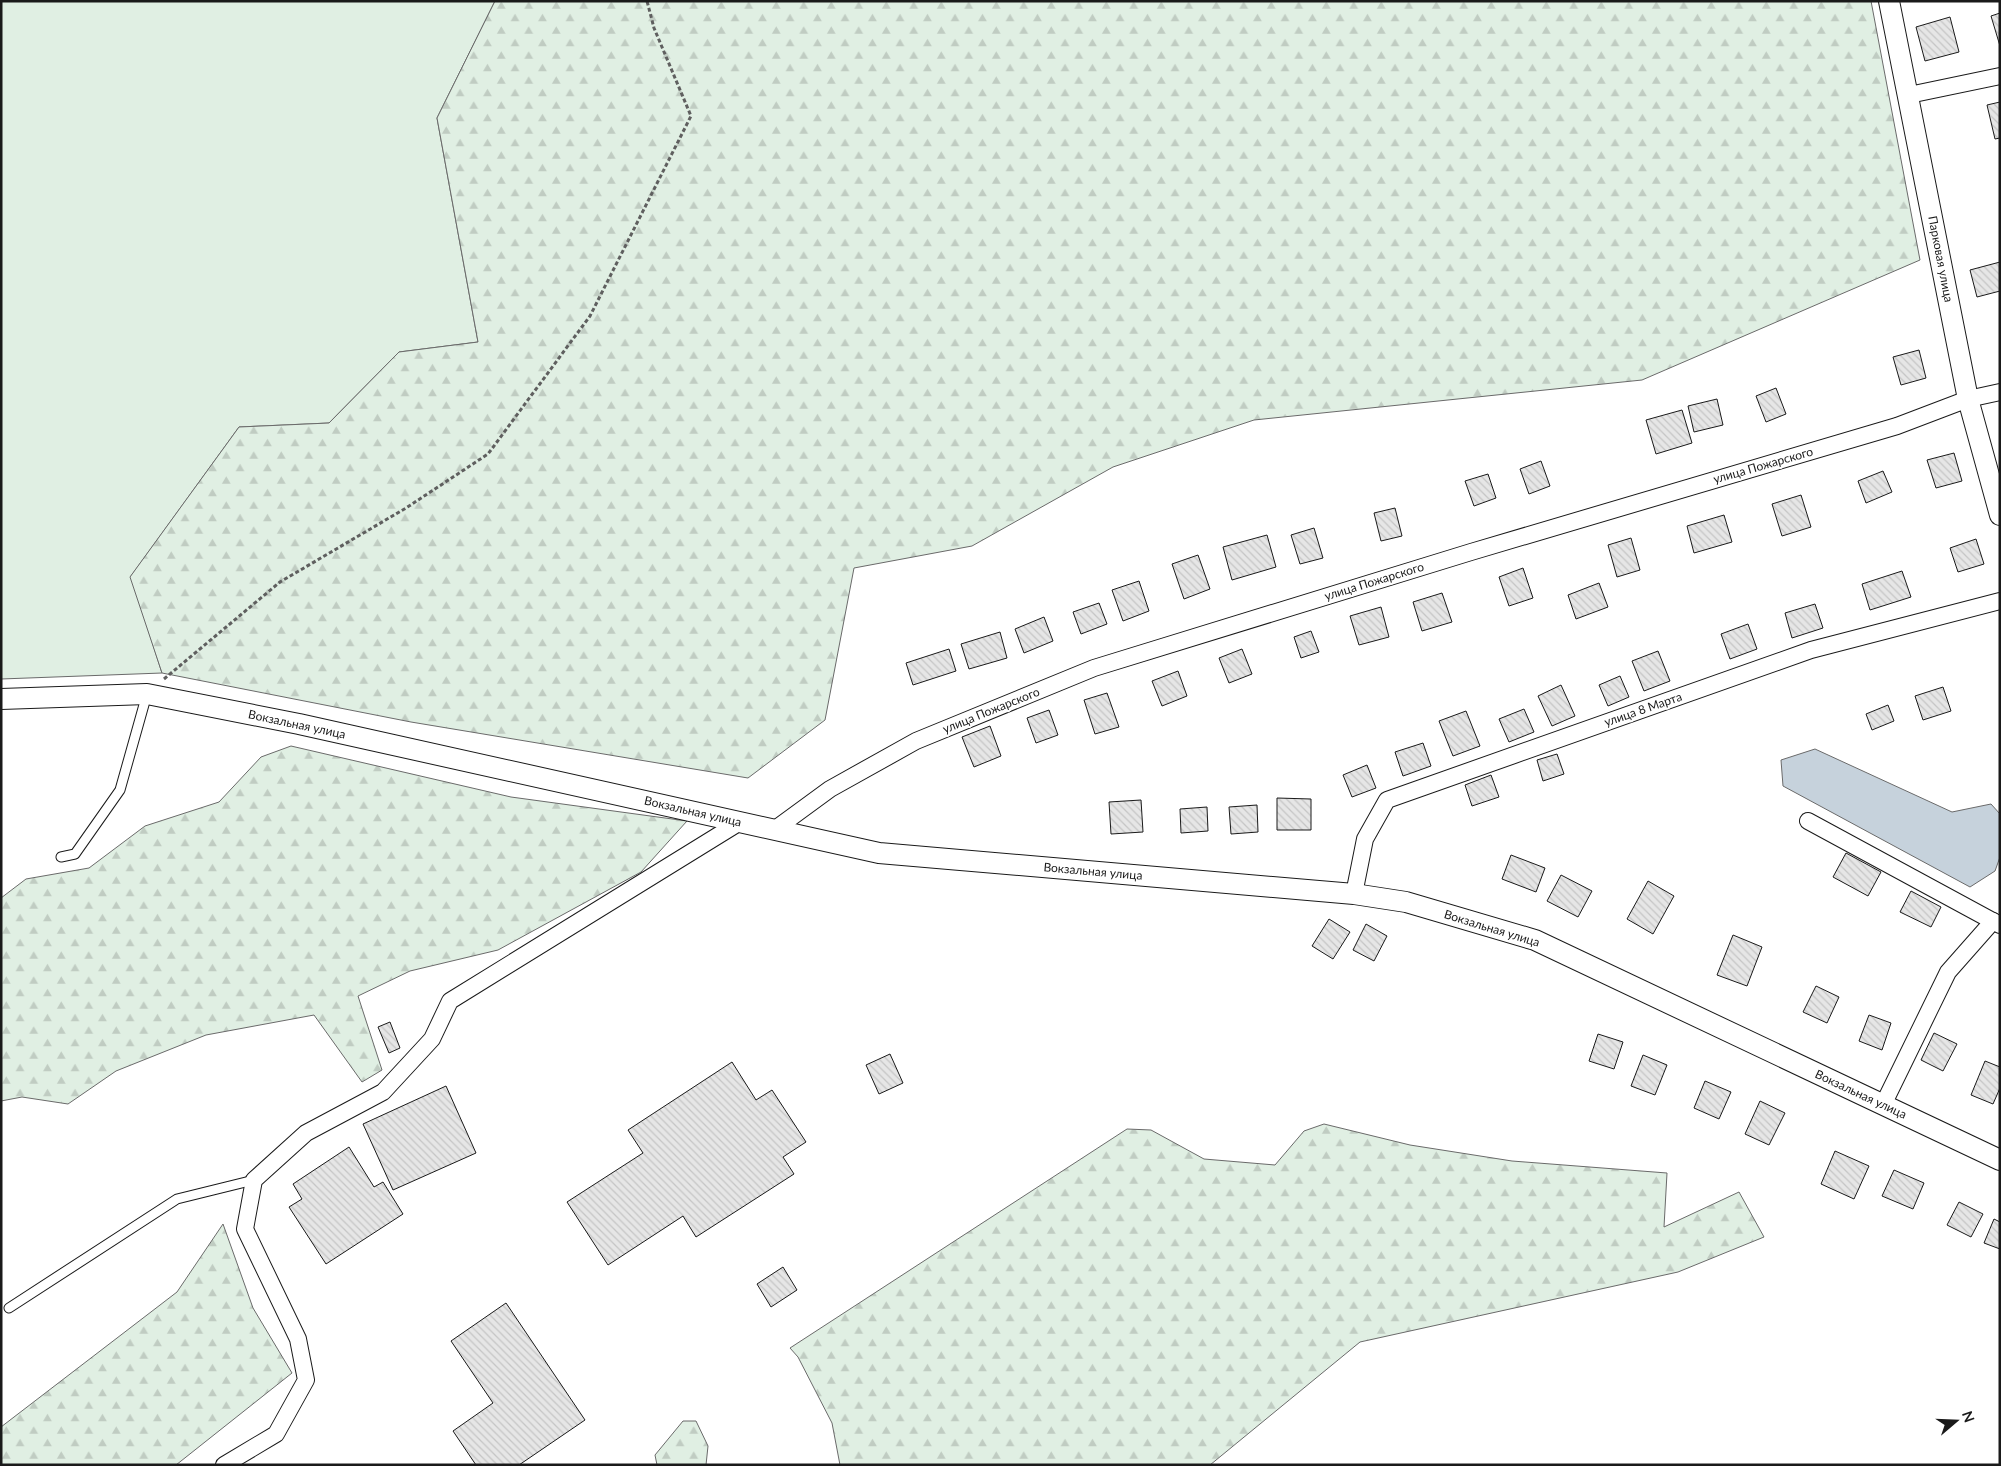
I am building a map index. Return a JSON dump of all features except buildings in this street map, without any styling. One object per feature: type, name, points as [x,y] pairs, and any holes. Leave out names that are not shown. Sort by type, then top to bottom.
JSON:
[{"type":"street","name":"Парковая улица","points":[[1890,1],[1968,399],[2000,516]]},
{"type":"street","points":[[1908,95],[2000,76]]},
{"type":"street","name":"улица Пожарского","points":[[774,830],[830,789],[916,741],[1094,668],[1480,549],[1897,426],[1968,399],[2000,392]]},
{"type":"street","name":"улица 8 Марта","points":[[1354,894],[1365,839],[1387,800],[1811,650],[2000,601]]},
{"type":"street","name":"Вокзальная улица","points":[[1,698],[147,694],[299,724],[879,853],[1354,894],[1406,902],[1535,940],[2000,1160]]},
{"type":"street","points":[[1808,821],[1997,923],[1948,972],[1883,1105]]},
{"type":"street","points":[[224,1465],[276,1434],[306,1380],[298,1339],[245,1229],[254,1180],[306,1133],[383,1092],[432,1039],[450,1001],[740,822]]},
{"type":"lane","points":[[61,857],[75,854],[120,790],[147,694]]},
{"type":"lane","points":[[9,1308],[177,1199],[254,1180]]},
{"type":"path","points":[[147,694],[280,582],[406,508],[488,454],[590,316],[691,116],[654,28],[647,1]]},
{"type":"green space","points":[[1,1],[495,1],[437,118],[478,342],[399,352],[329,423],[239,427],[131,576],[162,673],[1,679]]},
{"type":"green space","points":[[495,1],[1871,1],[1920,260],[1642,380],[1254,420],[1113,467],[972,546],[854,568],[825,720],[748,778],[411,722],[162,673],[130,577],[239,427],[329,423],[399,352],[478,342],[437,118]]},
{"type":"green space","points":[[291,746],[511,797],[687,821],[641,872],[498,950],[410,971],[358,996],[382,1070],[362,1082],[314,1015],[206,1035],[116,1071],[68,1104],[22,1097],[1,1101],[1,898],[26,879],[89,868],[145,826],[219,802],[261,757]]},
{"type":"green space","points":[[1324,1124],[1410,1145],[1512,1161],[1667,1173],[1664,1227],[1739,1192],[1764,1237],[1678,1272],[1360,1342],[1210,1465],[840,1465],[832,1423],[798,1357],[790,1348],[1127,1129],[1151,1130],[1204,1159],[1275,1165],[1304,1131]]},
{"type":"green space","points":[[223,1224],[253,1308],[292,1373],[176,1465],[1,1465],[1,1427],[177,1292]]},
{"type":"green space","points":[[683,1421],[696,1421],[708,1446],[706,1465],[657,1465],[655,1455]]},
{"type":"shaded area","points":[[1815,749],[1952,812],[1991,804],[2000,814],[2000,857],[1995,871],[1970,887],[1783,786],[1781,760]]}]
